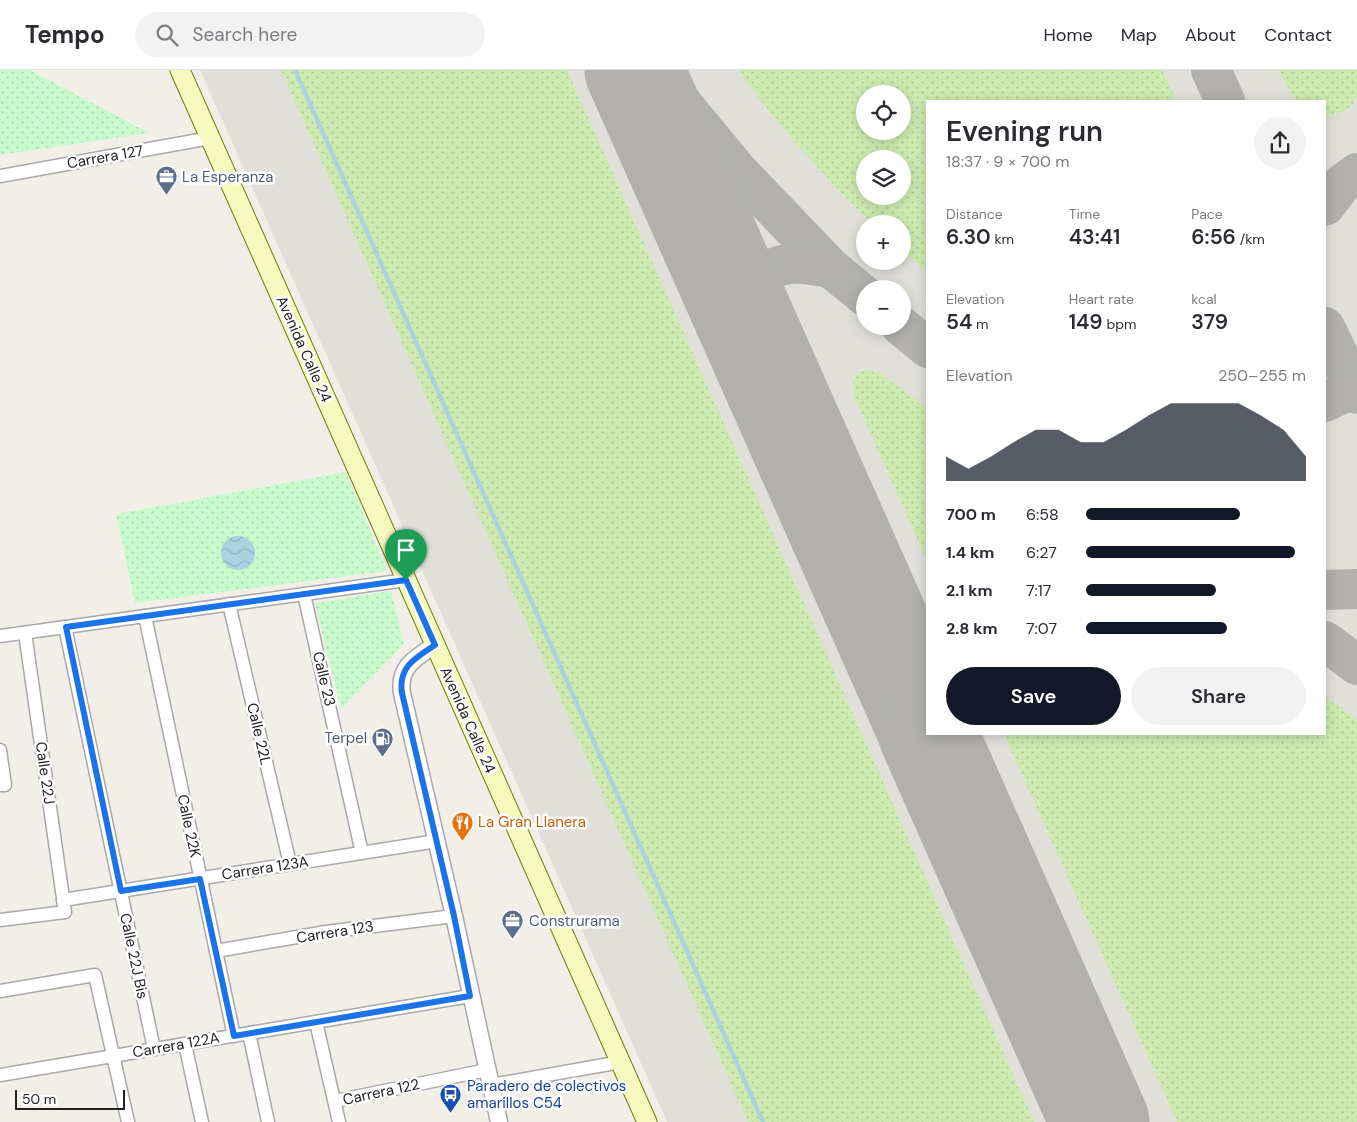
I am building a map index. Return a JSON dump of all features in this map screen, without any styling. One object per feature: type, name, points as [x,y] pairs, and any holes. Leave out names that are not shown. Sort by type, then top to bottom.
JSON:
[{"type":"main road","name":"Avenida Calle 24","points":[[180,70],[647,1122]]},
{"type":"street","name":"Carrera 127","points":[[0,176],[210,138]]},
{"type":"street","points":[[0,636],[406,580]]},
{"type":"street","name":"Calle 23","points":[[304,594],[362,853]]},
{"type":"street","name":"Calle 22L","points":[[229,604],[290,864]]},
{"type":"street","name":"Calle 22K","points":[[145,616],[234,1036]]},
{"type":"street","name":"Calle 22J Bis","points":[[66,627],[154,1049]]},
{"type":"street","name":"Calle 22J","points":[[25,632],[64,906]]},
{"type":"street","points":[[435,645],[421,654],[406,669],[402,676],[401,685],[499,1122]]},
{"type":"street","points":[[0,750],[2,785]]},
{"type":"street","name":"Carrera 123A","points":[[0,920],[121,891],[437,841]]},
{"type":"street","name":"Carrera 123","points":[[216,951],[326,932],[454,916]]},
{"type":"street","points":[[0,991],[95,975],[128,1122]]},
{"type":"street","name":"Carrera 122A","points":[[0,1075],[470,996]]},
{"type":"street","points":[[316,1022],[339,1122]]},
{"type":"street","points":[[249,1033],[268,1122]]},
{"type":"street","points":[[185,1044],[202,1122]]},
{"type":"street","name":"Carrera 122","points":[[334,1101],[489,1077],[621,1062]]},
{"type":"shaded area","points":[[200,70],[1357,70],[1357,1122],[667,1122]]},
{"type":"green space","points":[[0,70],[30,70],[149,133],[0,155]]},
{"type":"green space","points":[[281,70],[567,70],[1034,1122],[748,1122]]},
{"type":"green space","points":[[738,70],[1162,70],[1176,100],[926,100],[926,271],[911,258],[911,215],[864,215],[802,150]]},
{"type":"green space","points":[[1278,70],[1357,70],[1356,100],[1345,110],[1326,115],[1326,100],[1295,100]]},
{"type":"green space","points":[[864,370],[875,371],[881,374],[926,406],[926,559],[854,396],[853,380]]},
{"type":"green space","points":[[346,472],[387,571],[135,603],[116,514]]},
{"type":"green space","points":[[391,591],[404,644],[341,709],[315,603]]},
{"type":"green space","points":[[1326,697],[1357,720],[1357,1122],[1177,1122],[1004,735],[1326,735]]},
{"type":"water","points":[[238,536],[245,537],[250,541],[254,546],[254,560],[250,565],[245,569],[238,570],[231,569],[226,565],[222,560],[221,553],[222,546],[226,541],[231,537]]},
{"type":"waterway","points":[[295,70],[763,1122]]},
{"type":"taxiway","points":[[659,70],[680,101],[737,170],[832,269],[856,289]]},
{"type":"taxiway","points":[[1211,70],[1225,100]]},
{"type":"taxiway","points":[[1326,205],[1342,184],[1357,173]]},
{"type":"taxiway","points":[[759,352],[753,300],[758,282],[766,273],[786,265],[809,265],[832,269]]},
{"type":"taxiway","points":[[1326,329],[1357,394]]},
{"type":"taxiway","points":[[911,334],[926,346]]},
{"type":"taxiway","points":[[1326,402],[1357,387]]},
{"type":"taxiway","points":[[1326,590],[1357,589]]},
{"type":"taxiway","points":[[1326,642],[1357,665]]},
{"type":"runway","points":[[634,70],[926,727]]},
{"type":"runway","points":[[928,735],[1100,1122]]},
{"type":"place","name":"La Esperanza","points":[[166,196]]},
{"type":"place","name":"Terpel","points":[[383,757]]},
{"type":"place","name":"La Gran Llanera","points":[[462,841]]},
{"type":"place","name":"Construrama","points":[[513,940]]},
{"type":"place","name":"Paradero de colectivos amarillos C54","points":[[451,1114]]},
{"type":"route","points":[[406,580],[435,645],[421,654],[406,669],[402,676],[402,693],[454,916],[470,996],[234,1036],[200,879],[121,891],[66,627],[406,580]]}]
